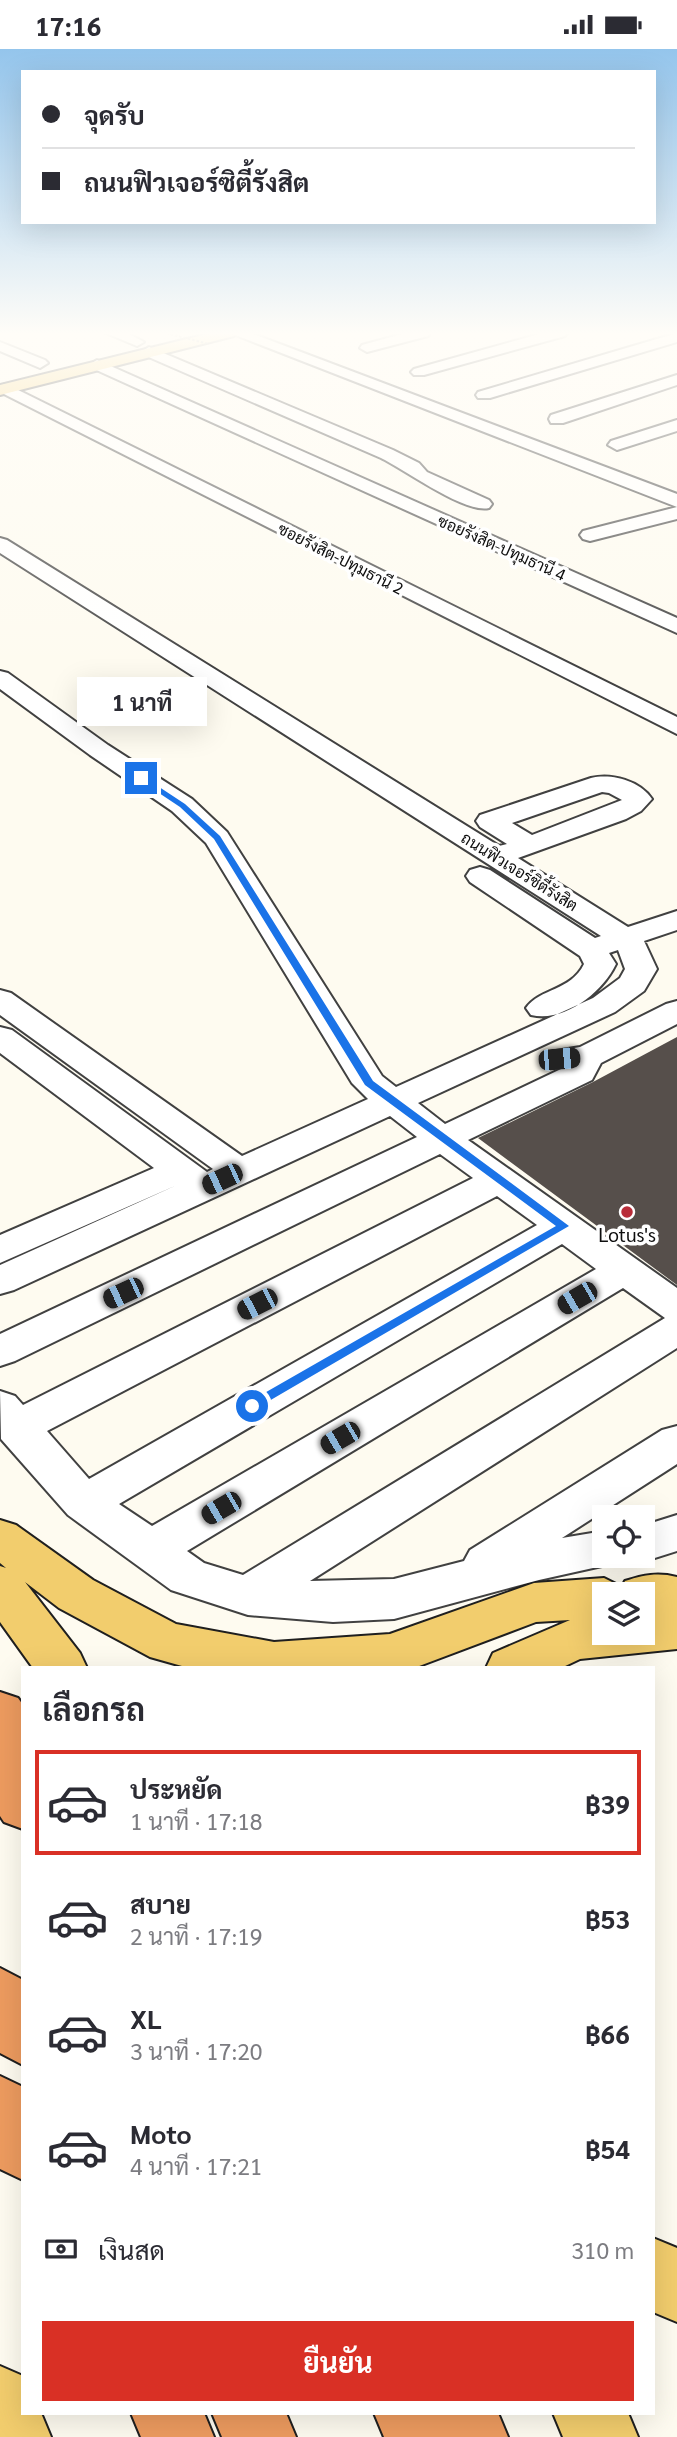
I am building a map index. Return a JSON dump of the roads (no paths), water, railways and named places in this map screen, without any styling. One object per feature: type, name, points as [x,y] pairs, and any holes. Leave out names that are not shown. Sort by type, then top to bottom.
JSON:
[{"type":"highway","points":[[0,1714],[21,1745]]},
{"type":"highway","points":[[0,1772],[21,1802]]},
{"type":"highway","points":[[0,1997],[21,2032]]},
{"type":"highway","points":[[0,2107],[21,2145]]},
{"type":"highway","points":[[167,2415],[179,2437]]},
{"type":"highway","points":[[248,2415],[261,2437]]},
{"type":"highway","points":[[410,2415],[424,2437]]},
{"type":"highway","points":[[460,2415],[473,2437]]},
{"type":"main road","points":[[0,1538],[76,1594],[167,1643],[274,1663],[391,1655],[534,1603],[592,1599]]},
{"type":"main road","points":[[0,1585],[61,1666]]},
{"type":"main road","points":[[655,1594],[677,1596]]},
{"type":"main road","points":[[655,1631],[677,1629]]},
{"type":"main road","points":[[515,1666],[574,1639],[592,1637]]},
{"type":"main road","points":[[655,2272],[677,2289]]},
{"type":"main road","points":[[0,2401],[16,2437]]},
{"type":"main road","points":[[589,2415],[603,2437]]},
{"type":"street","name":"ซอยรังสิต-ปทุมธานี 2","points":[[127,444],[677,727]]},
{"type":"street","name":"ซอยรังสิต-ปทุมธานี 4","points":[[274,444],[677,626]]},
{"type":"street","points":[[365,444],[413,467],[421,476]]},
{"type":"street","points":[[548,444],[677,501]]},
{"type":"street","points":[[367,459],[387,454]]},
{"type":"street","points":[[630,500],[656,493]]},
{"type":"street","points":[[576,517],[599,533],[677,513]]},
{"type":"street","name":"ถนนฟิวเจอร์ซิตี้รังสิต","points":[[0,544],[625,938]]},
{"type":"street","name":"ถนนฟิวเจอร์ซิตี้รังสิต","points":[[0,570],[255,729],[592,950]]},
{"type":"street","points":[[0,678],[99,750],[182,805],[217,838],[434,1132],[677,1308]]},
{"type":"street","points":[[255,729],[283,722]]},
{"type":"street","points":[[497,856],[528,845]]},
{"type":"street","points":[[0,1250],[228,1162],[393,1079],[579,991],[596,975],[600,964],[592,950],[677,920]]},
{"type":"street","points":[[393,1079],[604,1005],[634,984],[641,969],[633,948],[625,938]]},
{"type":"street","points":[[0,1000],[228,1162]]},
{"type":"street","points":[[0,1351],[434,1132],[580,1073],[587,1057],[677,1011]]},
{"type":"street","points":[[0,1037],[192,1178]]},
{"type":"street","points":[[0,1281],[192,1178]]},
{"type":"street","points":[[499,1180],[8,1417],[84,1503],[187,1577],[248,1596],[333,1602],[394,1599],[592,1551]]},
{"type":"street","points":[[84,1503],[564,1226]]},
{"type":"street","points":[[150,1550],[624,1270]]},
{"type":"street","points":[[248,1596],[677,1329]]},
{"type":"street","points":[[453,1585],[677,1441]]},
{"type":"street","points":[[655,1540],[677,1533]]},
{"type":"place","name":"Lotus's","points":[[627,1212]]}]
